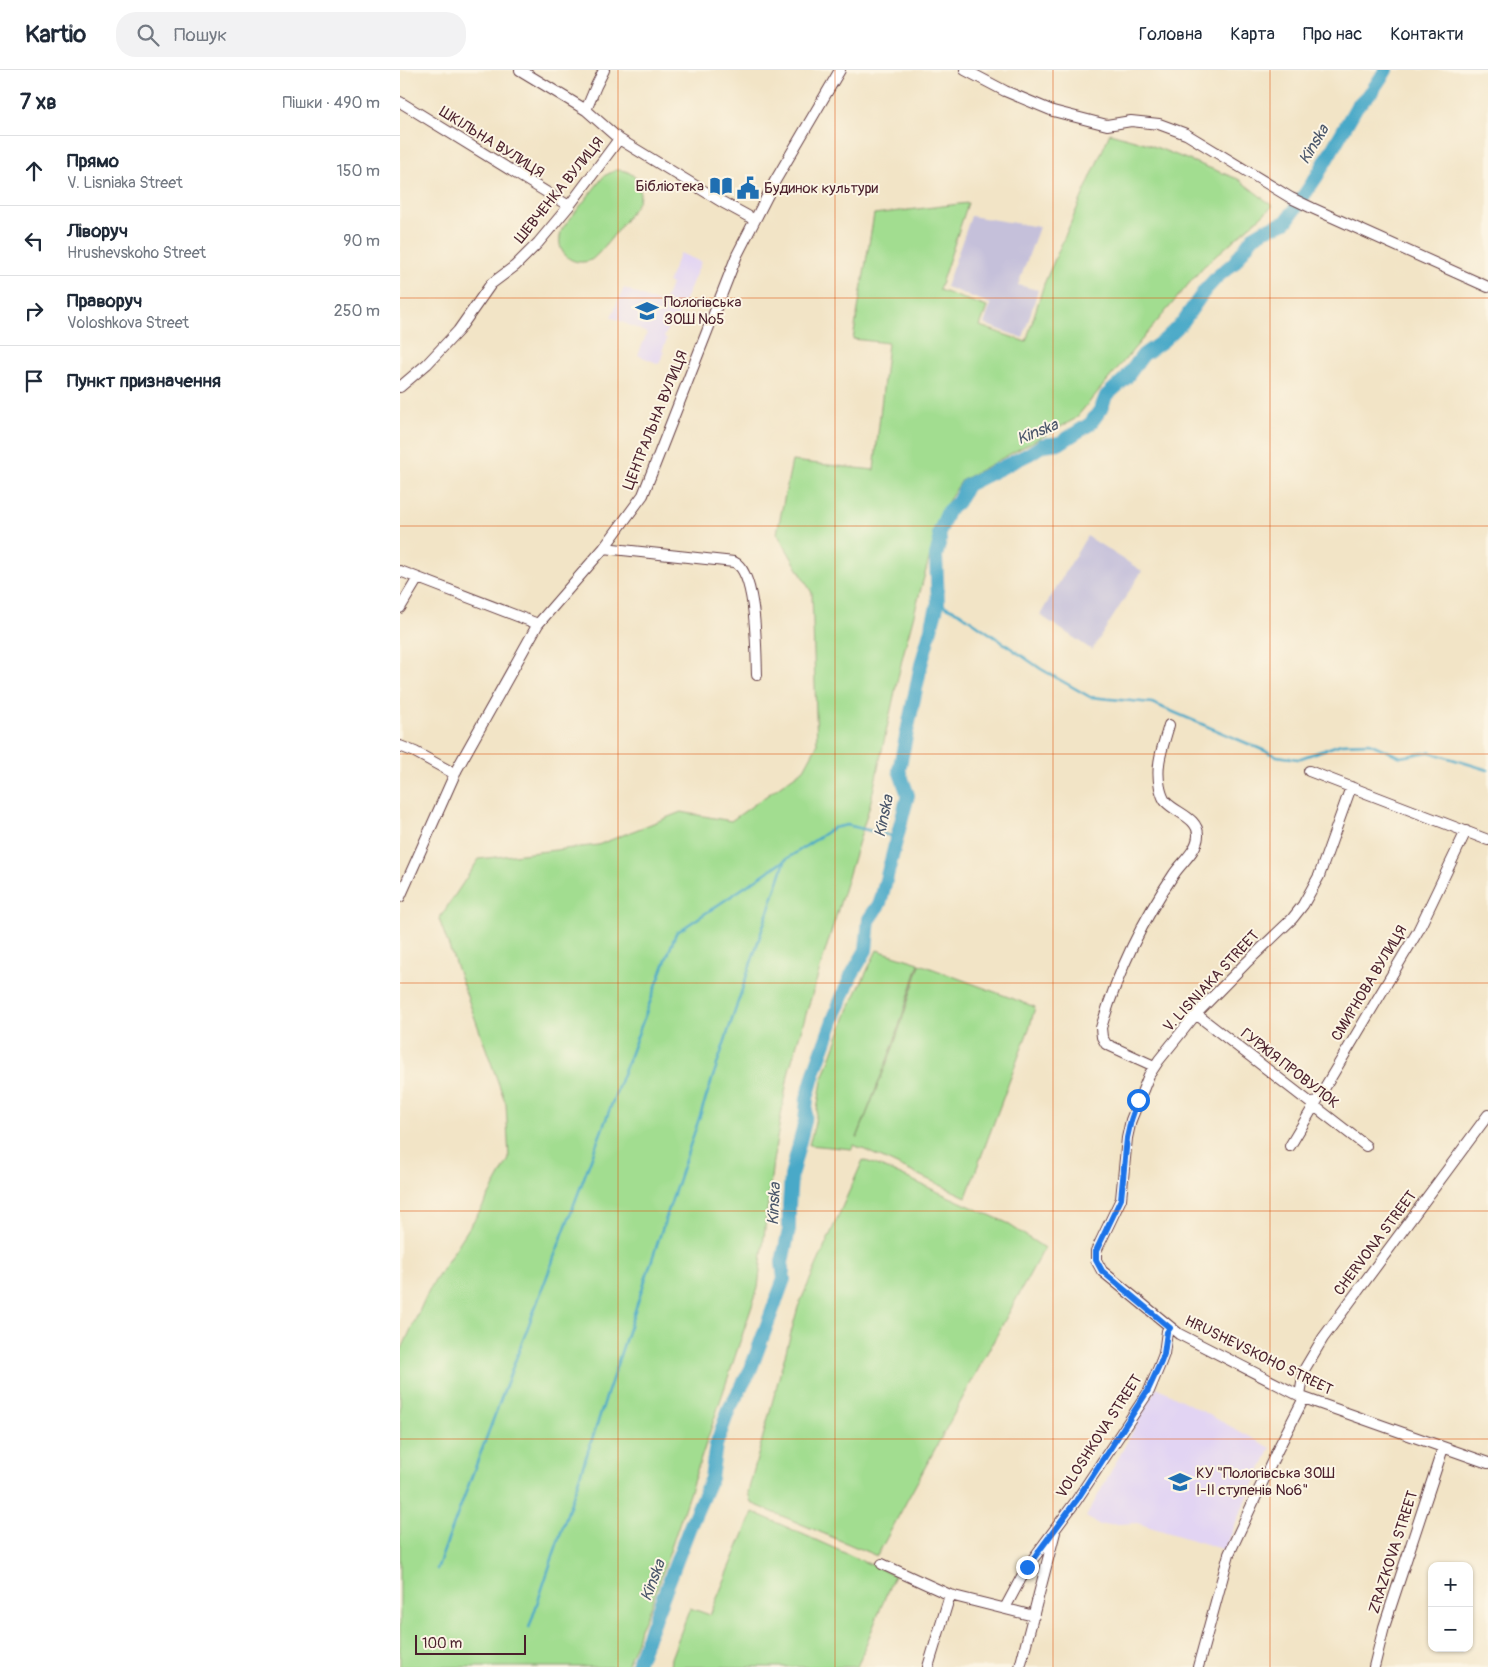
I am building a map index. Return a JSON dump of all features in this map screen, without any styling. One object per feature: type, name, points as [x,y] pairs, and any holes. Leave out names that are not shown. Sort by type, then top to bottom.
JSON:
[{"type":"street","name":"ШЕВЧЕНКА ВУЛИЦЯ","points":[[400,387],[427,364],[458,331],[491,284],[515,266],[538,243],[569,206],[618,139],[586,110],[520,70]]},
{"type":"street","points":[[586,110],[604,70]]},
{"type":"street","name":"ЦЕНТРАЛЬНА ВУЛИЦЯ","points":[[400,897],[455,774],[538,624],[604,548],[643,495],[737,255],[776,181],[840,70]]},
{"type":"street","points":[[965,70],[1005,91],[1053,111],[1107,125],[1131,121],[1159,124],[1186,134],[1291,198],[1488,286]]},
{"type":"street","name":"ШКІЛЬНА ВУЛИЦЯ","points":[[400,102],[569,206]]},
{"type":"street","points":[[618,139],[755,220]]},
{"type":"street","points":[[604,548],[734,562],[740,565],[744,570],[750,588],[757,675]]},
{"type":"street","points":[[400,571],[538,624]]},
{"type":"street","points":[[400,608],[418,578]]},
{"type":"street","points":[[1154,1066],[1106,1044],[1102,1037],[1101,1028],[1119,976],[1144,923],[1174,874],[1196,844],[1198,836],[1196,827],[1187,816],[1165,801],[1158,780],[1158,764],[1169,725]]},
{"type":"street","points":[[400,746],[455,774]]},
{"type":"street","points":[[1309,771],[1488,840]]},
{"type":"street","name":"V. LISNIAKA STREET","points":[[1096,1260],[1096,1251],[1121,1199],[1127,1138],[1131,1120],[1145,1083],[1154,1066],[1196,1014],[1292,919],[1303,905],[1319,876],[1351,787]]},
{"type":"street","name":"СМИРНОВА ВУЛИЦЯ","points":[[1290,1146],[1418,931],[1466,832]]},
{"type":"street","name":"ГУРЖІЯ ПРОВУЛОК","points":[[1196,1014],[1366,1146]]},
{"type":"street","name":"CHERVONA STREET","points":[[1198,1667],[1229,1554],[1302,1397],[1304,1370],[1323,1338],[1488,1115]]},
{"type":"street","name":"HRUSHEVSKOHO STREET","points":[[1096,1260],[1102,1271],[1179,1334],[1302,1397],[1488,1463]]},
{"type":"street","name":"VOLOSHKOVA STREET","points":[[1005,1608],[1027,1567],[1076,1501],[1148,1390],[1164,1354],[1167,1332],[1170,1328]]},
{"type":"street","name":"ZRAZKOVA STREET","points":[[1374,1667],[1384,1628],[1443,1448]]},
{"type":"street","name":"VOLOSHKOVA STREET","points":[[1020,1667],[1056,1528]]},
{"type":"street","points":[[882,1564],[950,1595],[1034,1616]]},
{"type":"street","points":[[928,1667],[950,1595]]},
{"type":"shaded area","points":[[971,216],[1039,227],[1018,285],[1038,290],[1023,338],[984,324],[991,304],[946,287]]},
{"type":"shaded area","name":"Пологівська ЗОШ №5","points":[[680,253],[701,262],[673,328],[669,326],[664,337],[667,339],[659,364],[638,355],[647,333],[611,317],[624,288],[663,305],[671,284],[668,282]]},
{"type":"shaded area","points":[[1087,536],[1142,571],[1092,650],[1040,615]]},
{"type":"shaded area","name":"КУ \"Пологівська ЗОШ І-ІІ ступенів №6\"","points":[[1157,1387],[1271,1448],[1225,1550],[1137,1523],[1100,1525],[1086,1517]]},
{"type":"green space","points":[[1110,133],[1145,143],[1238,179],[1273,206],[1203,267],[1075,419],[962,480],[942,511],[903,655],[870,805],[789,1070],[773,1161],[758,1288],[667,1560],[627,1665],[625,1667],[400,1667],[400,1353],[429,1290],[483,1206],[509,1159],[506,1104],[439,919],[479,859],[598,845],[681,812],[731,821],[804,769],[817,745],[812,593],[777,533],[792,461],[874,470],[888,343],[853,339],[874,214],[968,203],[939,290],[987,307],[980,326],[1026,342],[1044,284]]},
{"type":"green space","points":[[616,170],[628,172],[636,179],[640,190],[638,202],[595,257],[584,262],[570,259],[565,255],[560,246],[562,229],[604,176]]},
{"type":"green space","points":[[877,950],[919,963],[893,1045],[857,1138],[894,1045],[920,964],[1035,1007],[1030,1026],[966,1197],[854,1145],[852,1149],[809,1145],[822,1081],[849,1008]]},
{"type":"green space","points":[[863,1160],[1005,1222],[1044,1248],[877,1556],[751,1503],[748,1492],[798,1307]]},
{"type":"green space","points":[[753,1512],[894,1575],[857,1667],[670,1667],[671,1658],[690,1608],[710,1615]]},
{"type":"waterway","name":"Kinska","points":[[636,1667],[689,1529],[711,1478],[716,1445],[729,1409],[750,1371],[784,1279],[782,1262],[789,1230],[791,1176],[805,1121],[807,1098],[838,1007],[851,976],[866,950],[869,919],[880,903],[908,795],[899,770],[921,665],[938,603],[936,556],[940,540],[939,533],[948,511],[958,502],[967,485],[1043,445],[1060,443],[1090,424],[1101,409],[1106,396],[1126,378],[1143,355],[1163,341],[1182,323],[1205,290],[1234,263],[1253,237],[1286,222],[1317,176],[1357,106],[1372,91],[1386,70]]},
{"type":"waterway","points":[[938,603],[960,613],[1041,669],[1090,697],[1152,703],[1277,756],[1298,759],[1341,744],[1369,743],[1401,757],[1429,752],[1488,770]]},
{"type":"waterway","points":[[437,1569],[676,933],[833,828],[847,825],[896,837]]},
{"type":"waterway","points":[[529,1628],[785,861]]},
{"type":"place","name":"Бібліотека","points":[[721,186]]},
{"type":"place","name":"Будинок культури","points":[[748,188]]},
{"type":"place","name":"Пологівська ЗОШ №5","points":[[647,311]]},
{"type":"place","name":"КУ \"Пологівська ЗОШ І-ІІ ступенів №6\"","points":[[1180,1482]]},
{"type":"route","points":[[1027,1567],[1076,1501],[1148,1390],[1164,1354],[1167,1332],[1170,1328],[1102,1271],[1096,1260],[1096,1251],[1121,1199],[1127,1138],[1138,1100]]}]
